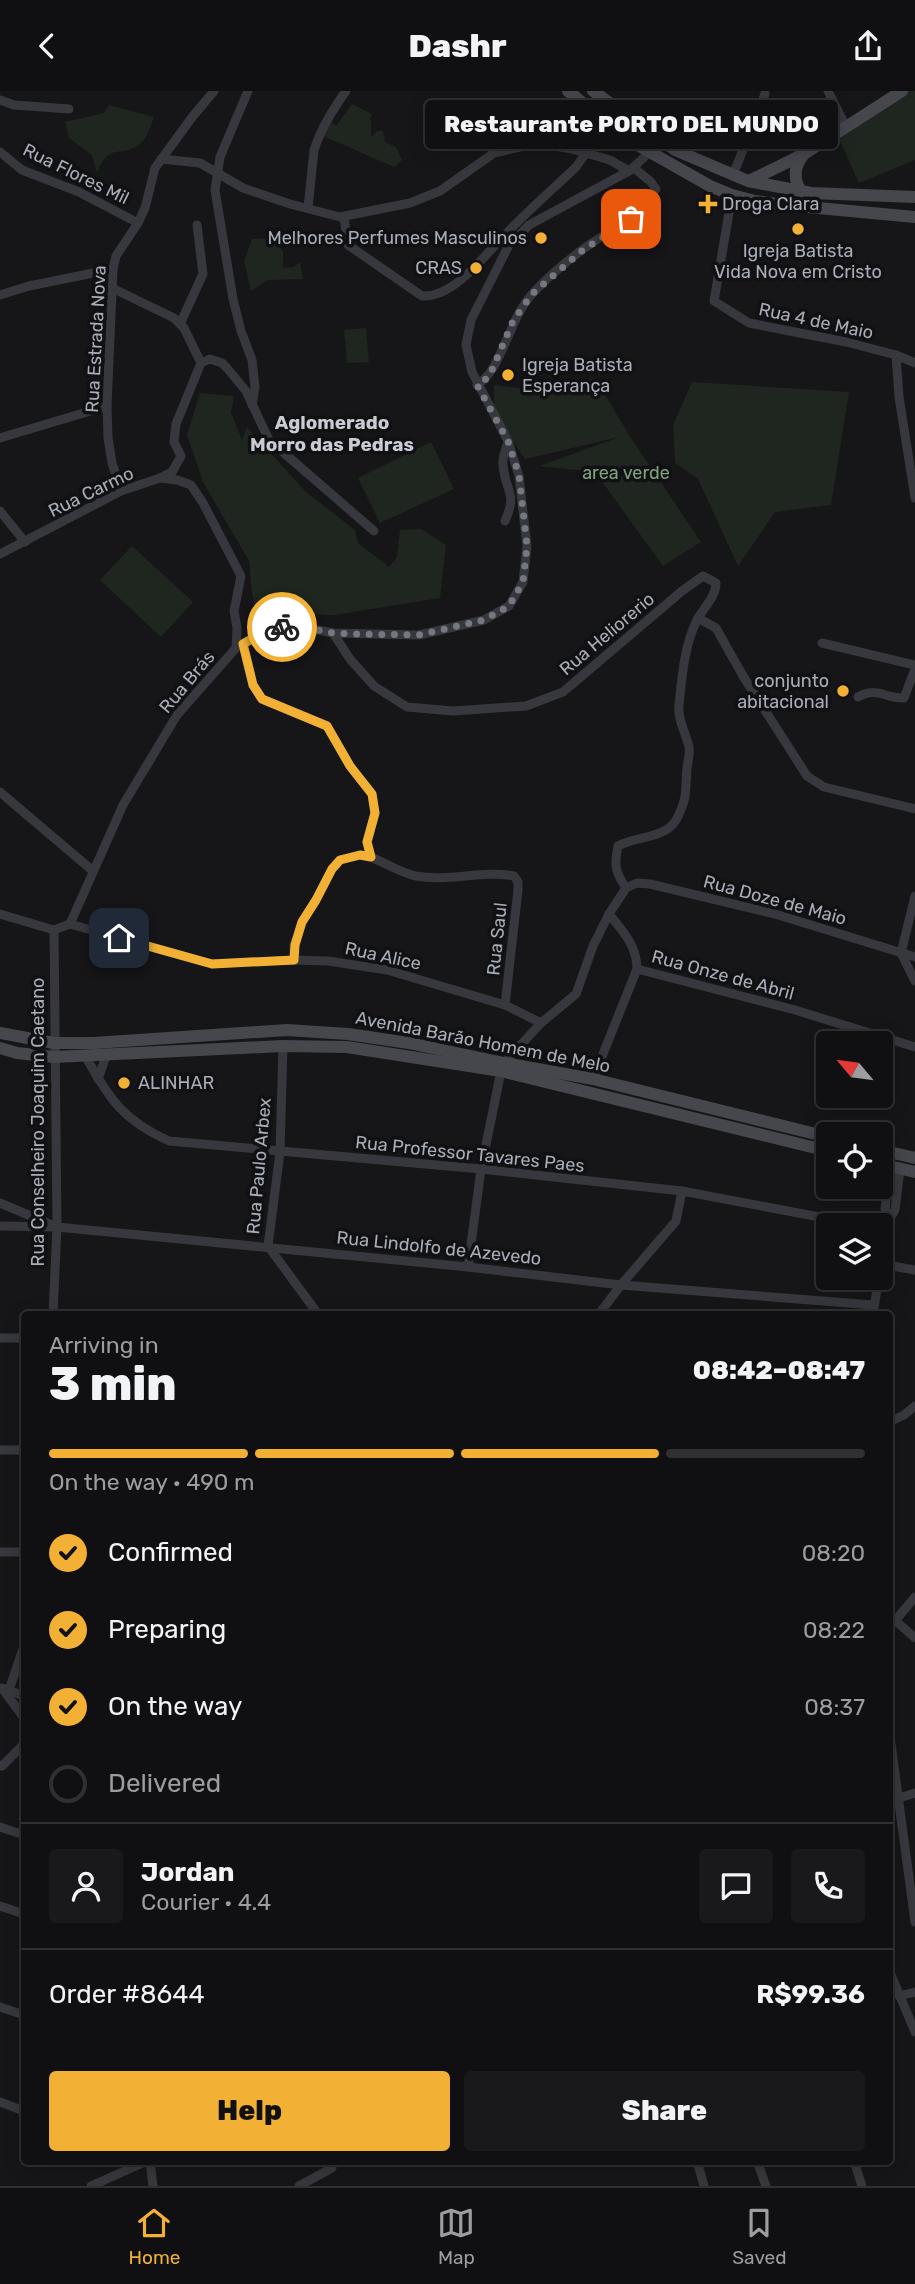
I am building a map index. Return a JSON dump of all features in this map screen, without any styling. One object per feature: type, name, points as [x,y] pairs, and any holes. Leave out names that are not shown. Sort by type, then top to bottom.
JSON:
[{"type":"main road","points":[[568,91],[637,145],[732,195],[755,201],[817,209],[915,217]]},
{"type":"main road","points":[[593,91],[674,150],[748,181],[800,192],[915,197]]},
{"type":"main road","points":[[748,181],[804,154],[902,91]]},
{"type":"main road","points":[[804,154],[798,161],[795,174],[800,192],[817,209]]},
{"type":"main road","name":"Avenida Barão Homem de Melo","points":[[0,1033],[54,1043],[94,1043],[287,1030],[348,1034],[409,1043],[816,1148]]},
{"type":"main road","name":"Avenida Barão Homem de Melo","points":[[0,1048],[17,1053],[54,1057],[86,1057],[283,1046],[347,1047],[541,1070],[593,1079],[816,1134]]},
{"type":"main road","points":[[893,1153],[915,1158]]},
{"type":"main road","points":[[893,1167],[915,1172]]},
{"type":"street","name":"Rua Estrada Nova","points":[[121,491],[108,439],[107,406],[113,269],[116,256],[145,208],[155,168],[214,91]]},
{"type":"street","points":[[248,91],[220,157],[215,190],[240,331],[252,360],[255,387],[252,405]]},
{"type":"street","points":[[308,208],[314,150],[331,111],[346,91]]},
{"type":"street","points":[[828,91],[846,127]]},
{"type":"street","points":[[733,175],[765,94]]},
{"type":"street","points":[[0,100],[14,105],[69,109]]},
{"type":"street","points":[[161,159],[200,163],[243,188],[344,217],[390,205],[410,203],[440,191],[494,153],[524,146],[549,145],[586,153],[633,168],[651,182],[656,189],[631,219],[583,250],[532,294],[513,321],[489,377],[477,385]]},
{"type":"street","points":[[633,168],[637,145]]},
{"type":"street","name":"Rua Flores Mil","points":[[0,152],[22,170],[79,192],[138,223]]},
{"type":"street","name":"Rua Brás","points":[[70,924],[123,805],[177,715],[239,646],[267,630],[292,625],[333,633],[419,635],[484,620],[509,606],[523,582],[527,546],[519,475],[508,441],[477,385],[466,345],[471,320],[509,245],[529,225],[633,168],[650,152]]},
{"type":"street","points":[[344,217],[348,245],[422,296],[433,296],[478,265],[501,238],[576,167],[586,153]]},
{"type":"street","name":"Rua 4 de Maio","points":[[732,195],[714,301],[749,323],[846,342],[896,355],[915,363]]},
{"type":"street","points":[[180,324],[202,274],[197,225]]},
{"type":"street","points":[[478,265],[491,277]]},
{"type":"street","points":[[0,295],[29,286],[113,269]]},
{"type":"street","points":[[112,288],[156,308],[180,324],[201,363]]},
{"type":"street","points":[[896,355],[902,418],[915,498]]},
{"type":"street","points":[[160,478],[172,472],[181,456],[174,442],[176,424],[201,363],[210,359],[222,363],[246,391],[270,440],[374,531]]},
{"type":"street","points":[[0,438],[107,406]]},
{"type":"street","points":[[505,521],[512,506],[503,467],[508,441]]},
{"type":"street","name":"Rua Carmo","points":[[0,554],[121,491],[160,478],[191,485],[242,576],[234,611],[239,646],[253,685],[262,699],[327,726],[350,766],[372,794],[375,813],[367,842],[371,857]]},
{"type":"street","points":[[0,511],[25,543]]},
{"type":"street","name":"Rua Heliorerio","points":[[333,633],[374,686],[407,707],[453,711],[526,706],[563,692],[703,576],[716,583],[716,589],[698,618]]},
{"type":"street","points":[[468,1267],[481,1169],[503,1067],[541,1023],[576,994],[608,914],[626,888],[616,873],[618,846],[628,840],[657,835],[674,823],[687,793],[690,749],[678,710],[689,637],[698,618],[716,628],[743,676],[807,776],[824,787],[915,809]]},
{"type":"street","points":[[821,643],[915,667],[904,698],[877,692],[858,697]]},
{"type":"street","points":[[0,792],[93,871]]},
{"type":"street","points":[[294,960],[295,945],[302,922],[332,869],[340,860],[360,855],[371,857]]},
{"type":"street","name":"Rua Saul","points":[[371,857],[415,876],[445,878],[495,873],[514,877],[519,890],[505,1005]]},
{"type":"street","name":"Rua Doze de Maio","points":[[626,888],[637,883],[650,884],[775,914],[915,957]]},
{"type":"street","points":[[915,895],[901,953],[915,981]]},
{"type":"street","points":[[0,914],[54,930],[70,924]]},
{"type":"street","points":[[608,914],[632,945],[637,969]]},
{"type":"street","name":"Rua Alice","points":[[70,924],[212,964],[294,960],[328,961],[387,969],[505,1005],[541,1023]]},
{"type":"street","name":"Rua Conselheiro Joaquim Caetano","points":[[53,1311],[57,1227],[54,930]]},
{"type":"street","name":"Rua Onze de Abril","points":[[593,1079],[637,969],[795,1010],[915,1047]]},
{"type":"street","name":"Rua Paulo Arbex","points":[[283,1046],[280,1152],[268,1246],[316,1311]]},
{"type":"street","points":[[98,1079],[106,1056]]},
{"type":"street","name":"Rua Professor Tavares Paes","points":[[86,1057],[102,1087],[135,1123],[169,1141],[481,1169],[682,1191],[816,1216]]},
{"type":"street","points":[[601,1311],[676,1221],[682,1191]]},
{"type":"street","points":[[0,1203],[57,1227]]},
{"type":"street","name":"Rua Lindolfo de Azevedo","points":[[0,1226],[57,1227],[268,1246],[874,1310]]},
{"type":"street","points":[[893,1266],[915,1270]]},
{"type":"street","points":[[874,1310],[877,1290]]},
{"type":"street","points":[[0,1338],[21,1338]]},
{"type":"street","points":[[893,1420],[915,1406]]},
{"type":"street","points":[[0,1450],[21,1450]]},
{"type":"street","points":[[0,1552],[21,1552]]},
{"type":"street","points":[[893,1620],[915,1597]]},
{"type":"street","points":[[893,1623],[915,1638]]},
{"type":"street","points":[[3,1689],[21,1652]]},
{"type":"street","points":[[3,1689],[21,1695]]},
{"type":"street","points":[[3,1689],[21,1714]]},
{"type":"street","points":[[0,1765],[21,1747]]},
{"type":"street","points":[[893,1758],[915,1922]]},
{"type":"street","points":[[899,1798],[915,1793]]},
{"type":"street","points":[[0,1827],[21,1834]]},
{"type":"street","points":[[0,1906],[21,1913]]},
{"type":"street","points":[[893,1980],[915,2032]]},
{"type":"street","points":[[899,1996],[915,1992]]},
{"type":"street","points":[[0,2007],[21,2014]]},
{"type":"street","points":[[0,2102],[21,2110]]},
{"type":"street","points":[[92,2186],[140,2165]]},
{"type":"street","points":[[150,2165],[153,2186]]},
{"type":"street","points":[[698,2165],[704,2186]]},
{"type":"street","points":[[758,2165],[766,2186]]},
{"type":"street","points":[[855,2165],[862,2186]]},
{"type":"street","points":[[299,2186],[332,2168]]},
{"type":"green space","points":[[907,91],[915,91],[915,160],[859,183],[836,132]]},
{"type":"green space","points":[[352,104],[372,114],[371,135],[383,131],[385,142],[396,147],[402,160],[394,167],[321,135],[329,120],[336,126]]},
{"type":"green space","points":[[109,105],[154,117],[141,143],[128,150],[111,153],[97,173],[92,155],[69,138],[65,122],[104,113]]},
{"type":"green space","points":[[271,238],[283,251],[283,268],[293,267],[300,262],[303,279],[268,280],[251,291],[244,261],[252,239]]},
{"type":"green space","points":[[366,328],[369,362],[347,363],[344,330]]},
{"type":"green space","name":"area verde","points":[[595,378],[629,435],[701,542],[663,566],[595,472],[539,466],[620,437],[525,459],[494,414],[494,385],[535,390]]},
{"type":"green space","points":[[692,382],[849,392],[831,505],[775,512],[738,566],[698,479],[675,463],[673,425]]},
{"type":"green space","points":[[200,393],[234,396],[231,413],[242,440],[247,427],[306,492],[355,530],[358,543],[389,567],[397,557],[400,530],[421,529],[446,545],[440,598],[334,615],[257,613],[249,561],[203,482],[187,435]]},
{"type":"green space","points":[[431,442],[454,489],[380,523],[358,478]]},
{"type":"green space","points":[[132,546],[193,602],[161,637],[100,580]]},
{"type":"way so far","points":[[282,627],[310,627],[333,633],[419,635],[484,620],[509,606],[523,582],[527,546],[519,475],[508,441],[477,385],[489,377],[513,321],[532,294],[583,250],[631,219]]},
{"type":"place","name":"Droga Clara","points":[[708,204]]},
{"type":"place","name":"Restaurante PORTO DEL MUNDO","points":[[631,219]]},
{"type":"place","name":"Igreja Batista Vida Nova em Cristo","points":[[798,229]]},
{"type":"place","name":"Melhores Perfumes Masculinos","points":[[541,238]]},
{"type":"place","name":"CRAS","points":[[476,268]]},
{"type":"place","name":"Igreja Batista Esperança","points":[[508,375]]},
{"type":"place","name":"conjunto abitacional","points":[[843,691]]},
{"type":"place","name":"ALINHAR","points":[[124,1083]]},
{"type":"district","name":"Aglomerado Morro das Pedras","points":[[332,433]]},
{"type":"route","points":[[119,938],[212,964],[294,960],[295,945],[302,922],[332,869],[340,860],[360,855],[371,857],[367,842],[375,813],[372,794],[350,766],[327,726],[262,699],[253,685],[243,644],[267,630],[282,627]]}]
